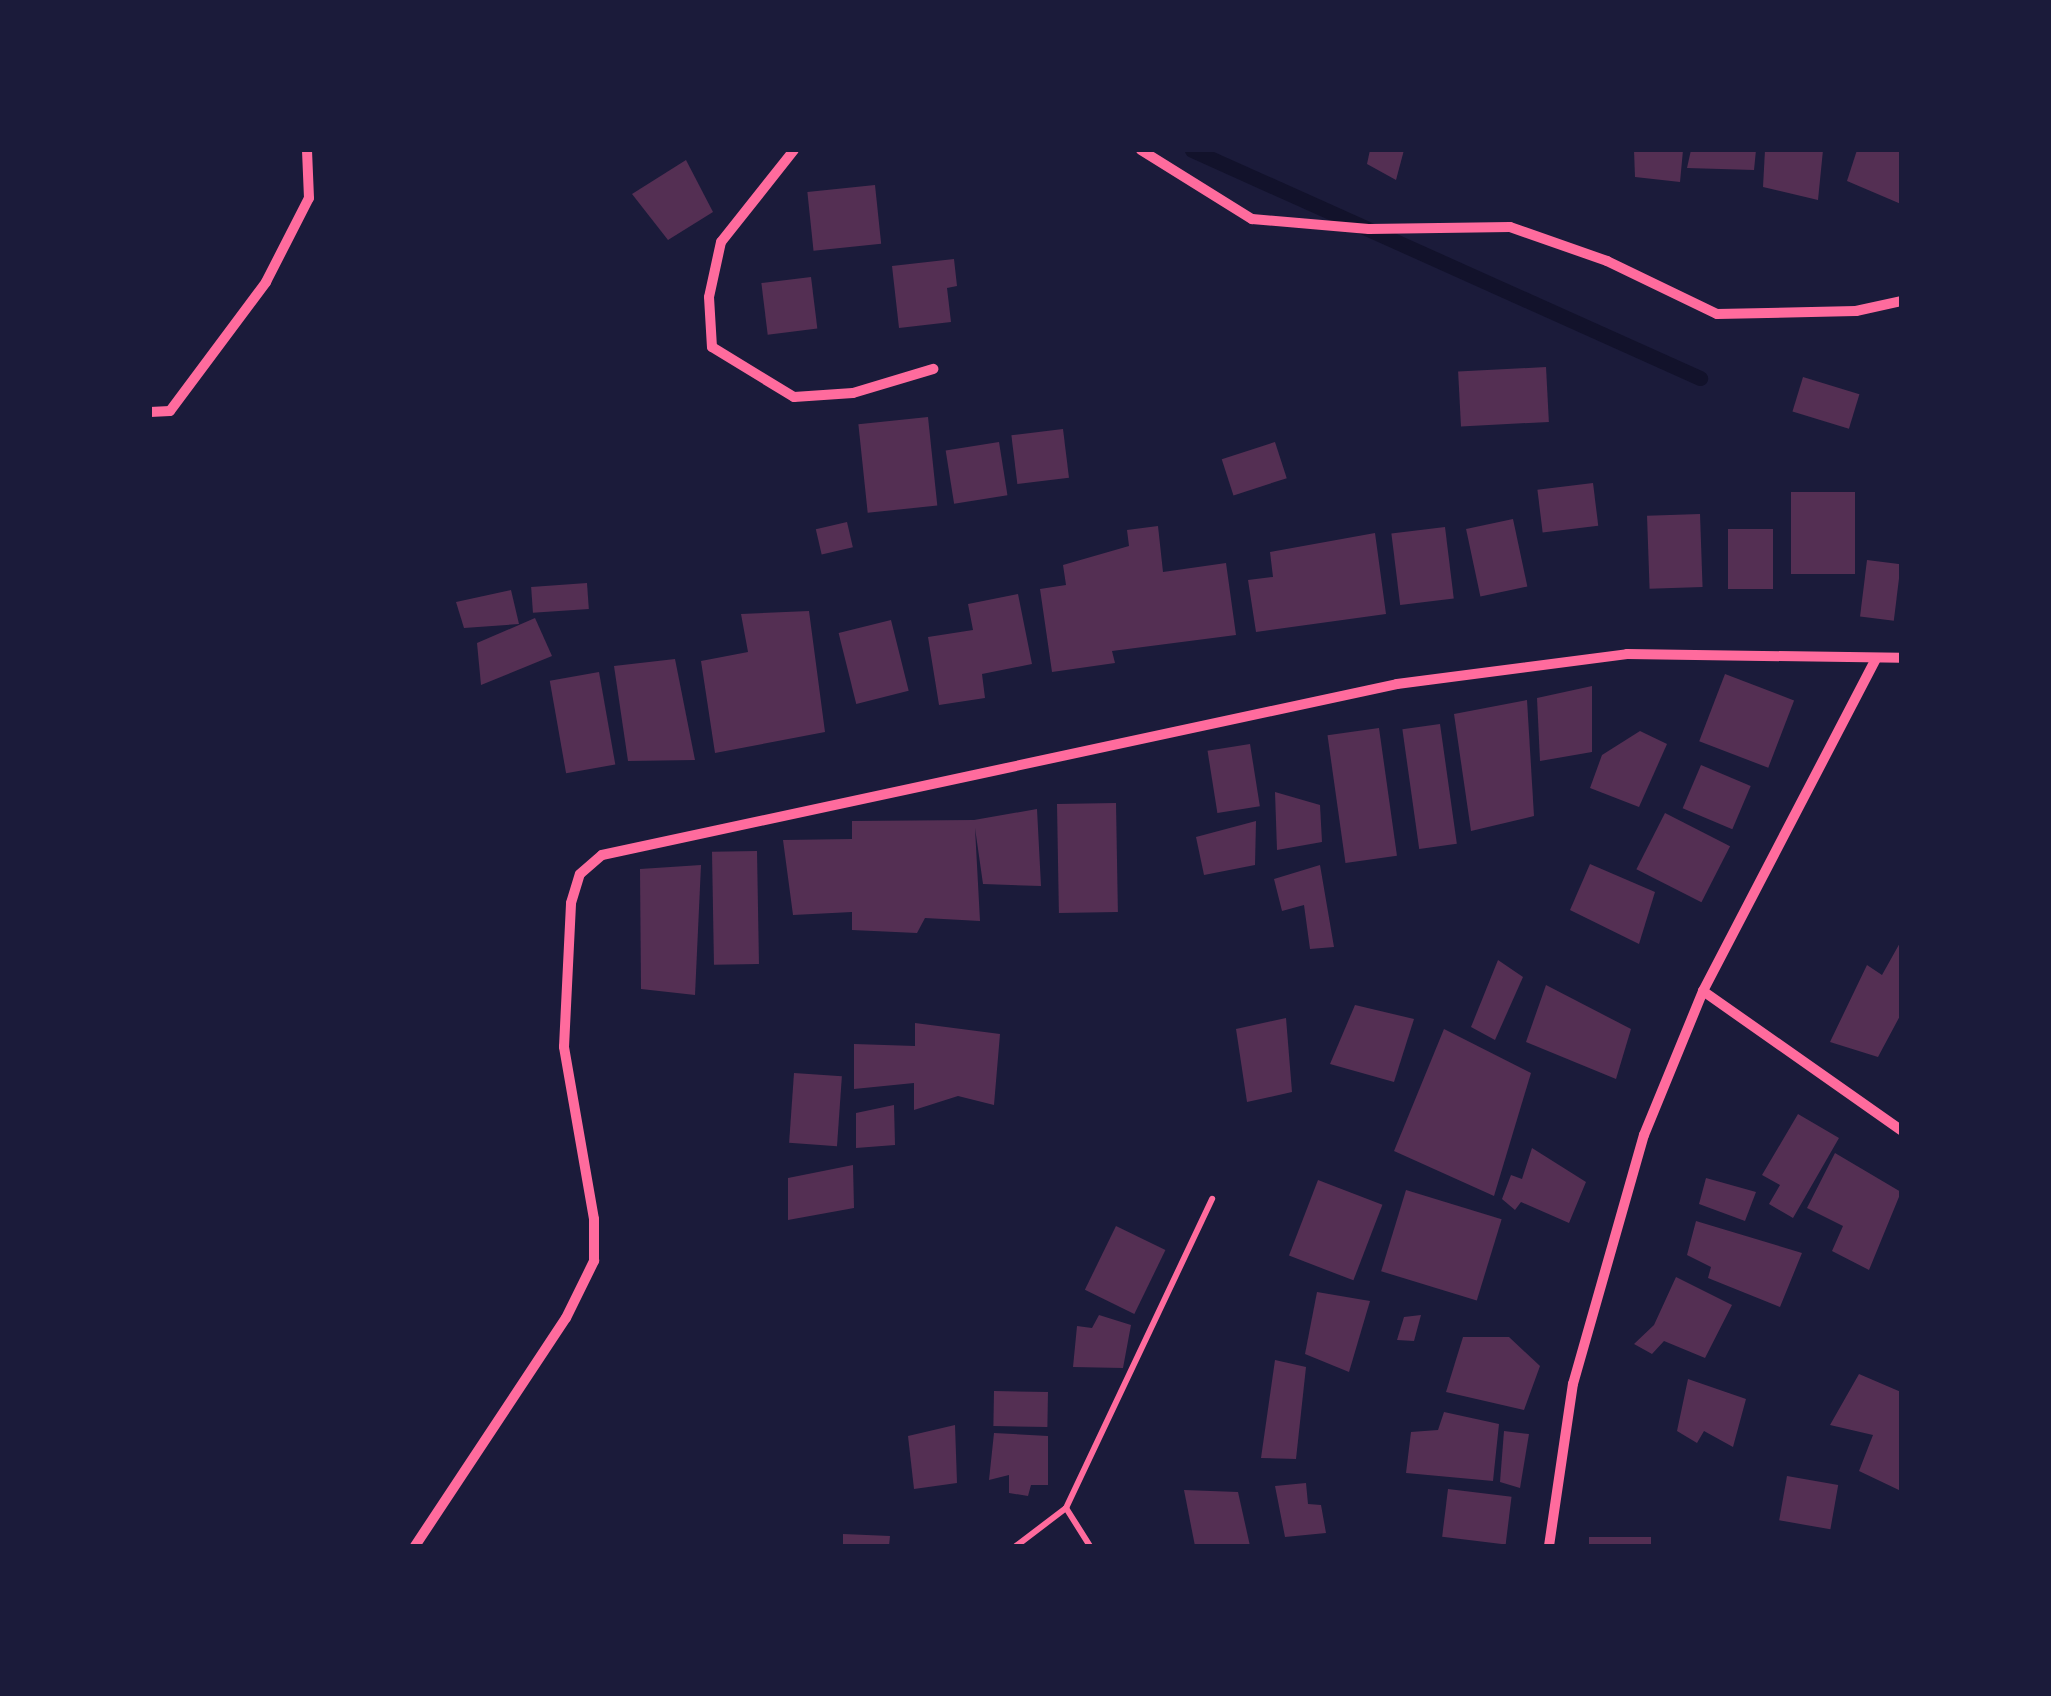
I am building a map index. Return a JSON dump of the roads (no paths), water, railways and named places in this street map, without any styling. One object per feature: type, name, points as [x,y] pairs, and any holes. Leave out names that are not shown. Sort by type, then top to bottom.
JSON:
[{"type":"street","points":[[150,412],[170,411],[266,282],[309,198],[307,150]]},
{"type":"street","points":[[794,150],[721,242],[709,296],[712,347],[794,398],[853,392],[933,369]]},
{"type":"street","points":[[1140,150],[1252,218],[1368,229],[1510,227],[1606,261],[1717,314],[1856,310],[1901,301]]},
{"type":"street","points":[[415,1546],[566,1318],[594,1261],[594,1218],[564,1047],[571,904],[580,874],[602,855],[1397,684],[1627,654],[1901,658]]},
{"type":"street","points":[[1549,1546],[1574,1384],[1644,1135],[1703,991],[1876,658]]},
{"type":"street","points":[[1703,991],[1901,1130]]},
{"type":"waterway","points":[[1192,150],[1700,378]]}]
